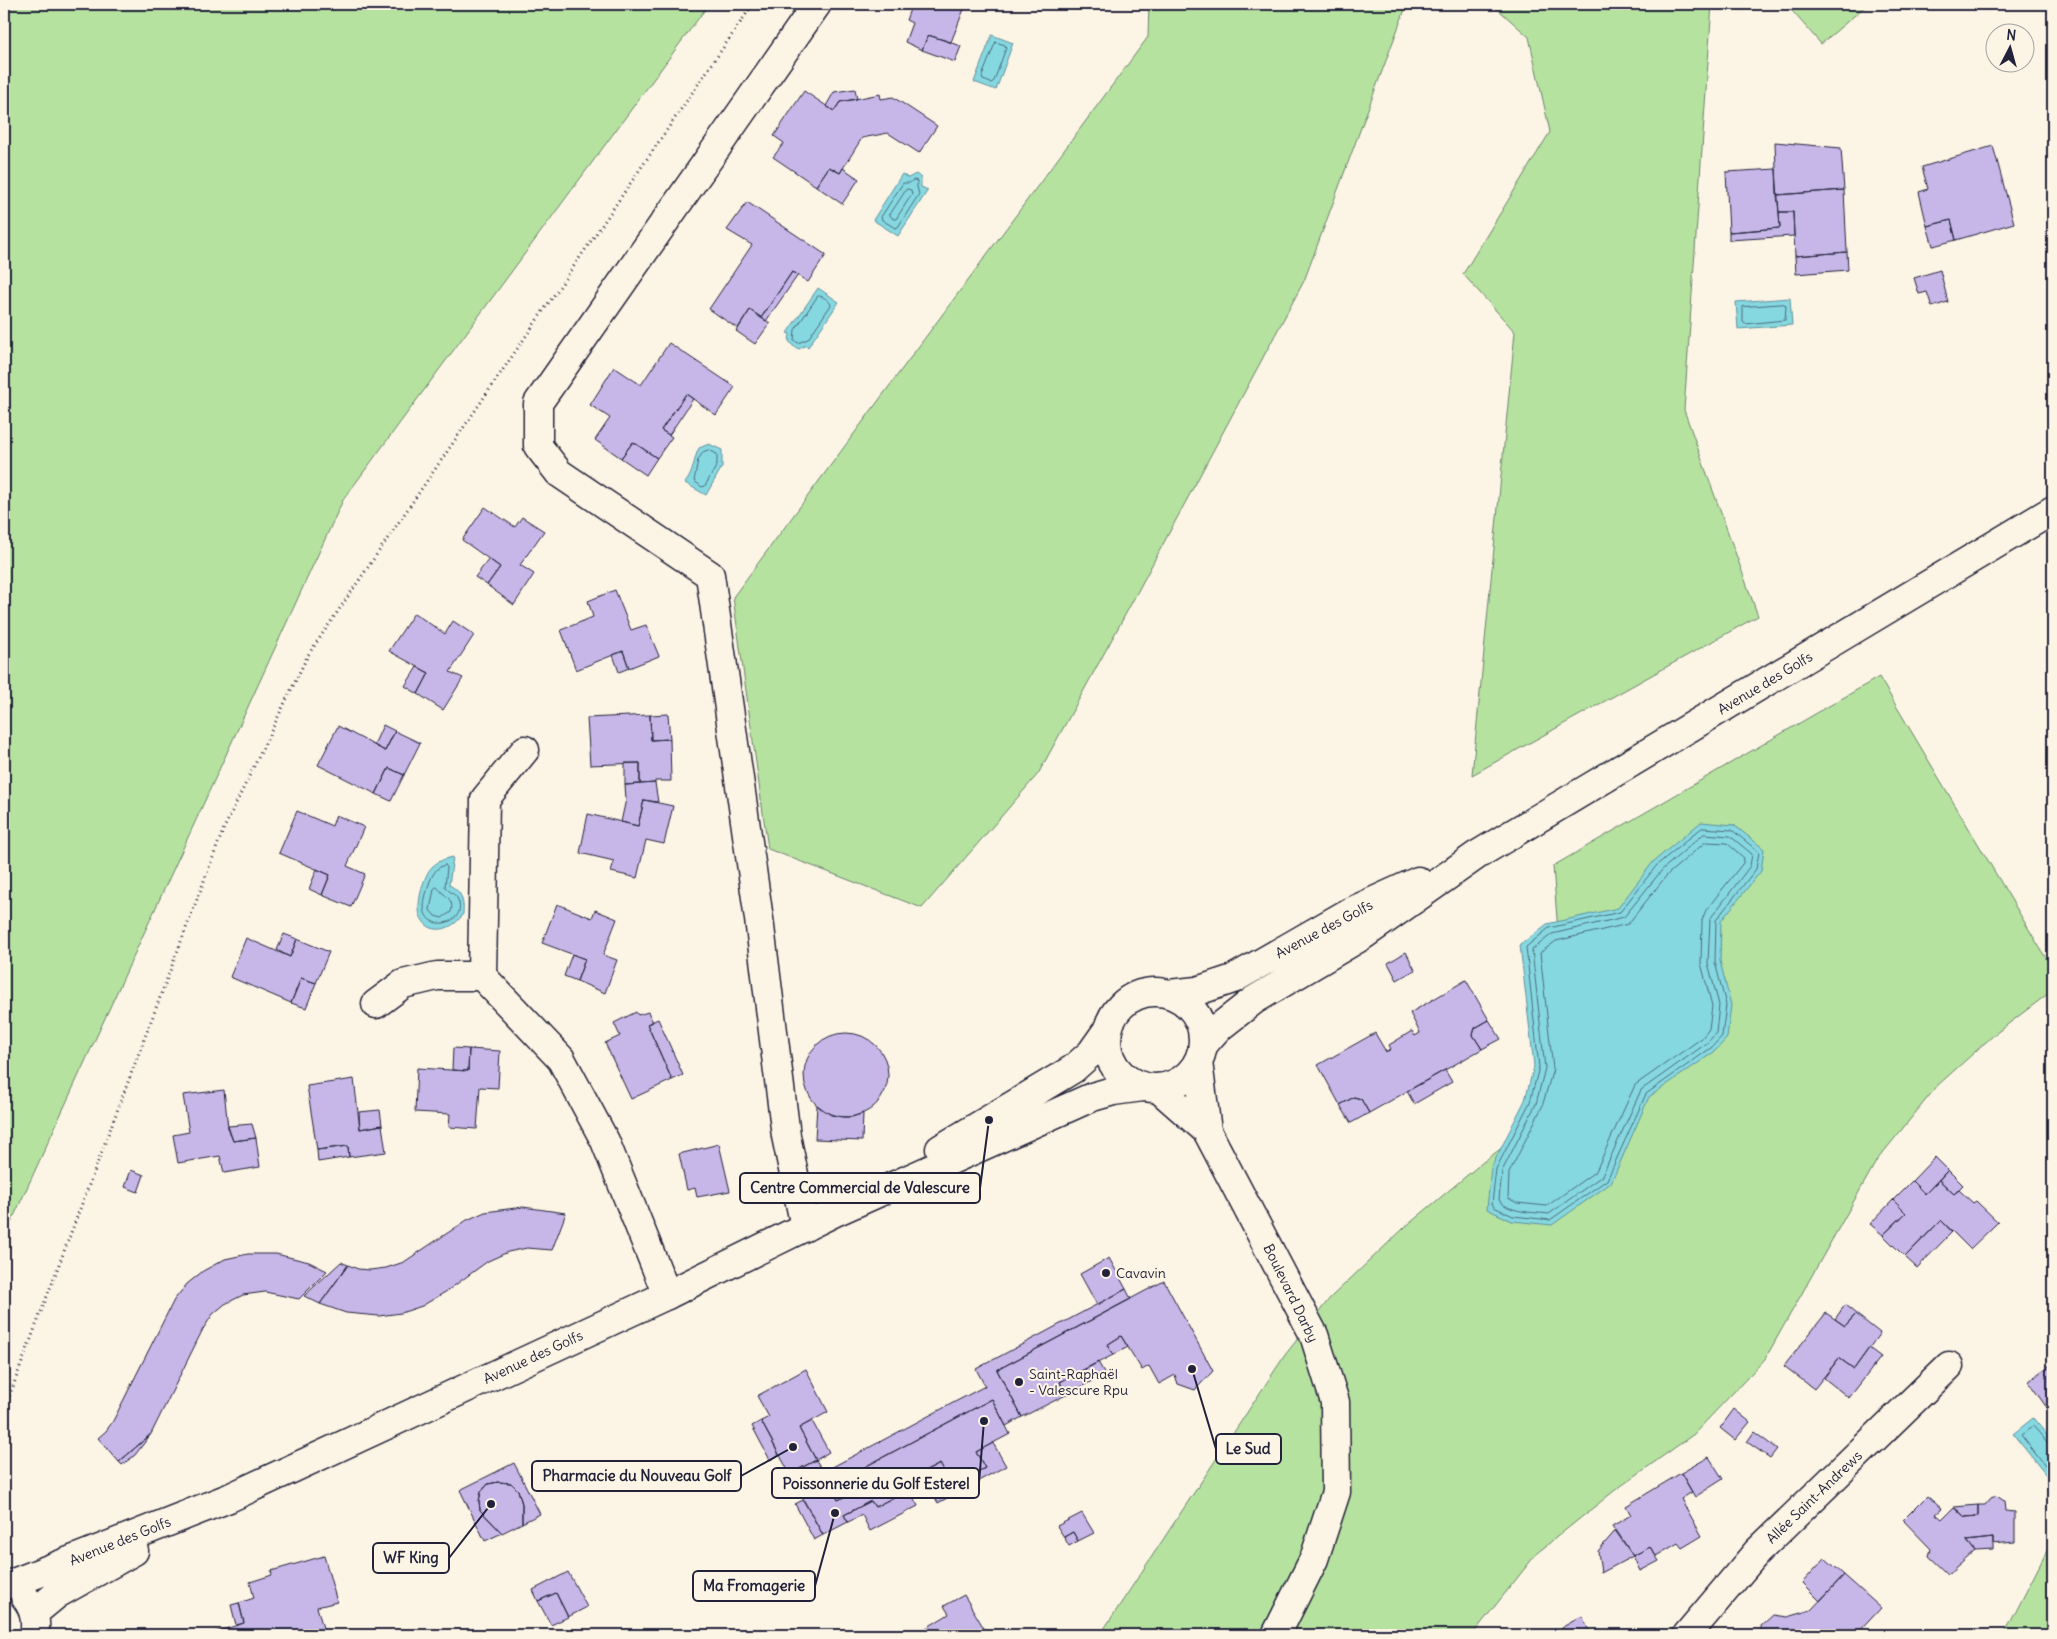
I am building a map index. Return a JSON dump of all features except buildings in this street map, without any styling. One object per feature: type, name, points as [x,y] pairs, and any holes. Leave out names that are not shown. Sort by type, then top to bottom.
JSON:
[{"type":"main road","points":[[804,1227],[786,1136],[759,919],[710,575],[558,474],[538,446],[538,403],[817,4]]},
{"type":"main road","name":"Avenue des Golfs","points":[[1200,1054],[1217,1030],[1254,1000],[1362,936],[1477,854],[2053,510]]},
{"type":"main road","points":[[526,750],[485,799],[482,976],[561,1058],[604,1141],[667,1295]]},
{"type":"main road","name":"Avenue des Golfs","points":[[1169,994],[1198,991],[1232,979],[1350,912],[1477,854]]},
{"type":"main road","points":[[376,1004],[403,984],[437,976],[482,976]]},
{"type":"main road","points":[[1153,992],[1169,994],[1184,1002],[1195,1014],[1202,1029],[1200,1054],[1188,1075],[1174,1084],[1151,1087],[1129,1081],[1118,1071],[1110,1058],[1107,1044],[1108,1029],[1114,1015],[1124,1003],[1138,995],[1153,992]]},
{"type":"main road","name":"Avenue des Golfs","points":[[835,1212],[1073,1069],[1091,1053],[1108,1029]]},
{"type":"main road","name":"Boulevard Darby","points":[[1200,1054],[1207,1131],[1314,1335],[1334,1402],[1336,1492],[1314,1560],[1276,1635]]},
{"type":"main road","name":"Avenue des Golfs","points":[[8,1583],[229,1498],[667,1295],[835,1212],[1092,1098],[1113,1091],[1151,1087]]},
{"type":"main road","name":"Boulevard Darby","points":[[1151,1087],[1207,1131]]},
{"type":"main road","name":"Allée Saint-Andrews","points":[[1688,1635],[1757,1552],[1949,1366]]},
{"type":"main road","name":"Avenue des Golfs","points":[[34,1624],[57,1594],[229,1498]]},
{"type":"main road","points":[[8,1583],[21,1592],[29,1602],[34,1624]]},
{"type":"path","points":[[4,1410],[224,828],[308,655],[753,4]]},
{"type":"green space","points":[[4,4],[709,4],[343,500],[4,1238]]},
{"type":"green space","points":[[1149,4],[1407,4],[1304,281],[1124,617],[1038,774],[922,908],[768,849],[733,597],[1148,37]]},
{"type":"green space","points":[[1492,4],[1712,4],[1684,410],[1758,616],[1472,775],[1515,332],[1463,274],[1550,132],[1529,37]]},
{"type":"green space","points":[[1786,4],[1868,4],[1821,44]]},
{"type":"green space","points":[[1879,677],[2053,970],[2053,990],[1995,1034],[1938,1085],[1877,1160],[1765,1359],[1694,1434],[1614,1491],[1537,1553],[1472,1635],[1100,1635],[1285,1355],[1330,1298],[1404,1228],[1483,1162],[1535,1123],[1566,1037],[1553,866]]},
{"type":"green space","points":[[2053,1539],[2053,1635],[2004,1635]]},
{"type":"water","points":[[992,35],[1013,43],[996,90],[974,82]]},
{"type":"water","points":[[902,174],[908,178],[916,174],[921,178],[921,187],[928,190],[898,236],[873,220]]},
{"type":"water","points":[[818,288],[839,302],[808,347],[806,345],[799,349],[789,341],[790,334],[787,333]]},
{"type":"water","points":[[1790,298],[1792,325],[1738,329],[1736,302]]},
{"type":"water","points":[[709,444],[722,450],[722,467],[706,495],[685,483],[690,475],[699,448]]},
{"type":"water","points":[[1701,822],[1734,825],[1764,849],[1761,871],[1721,921],[1720,961],[1731,1005],[1727,1038],[1714,1052],[1649,1097],[1611,1183],[1552,1225],[1512,1221],[1487,1209],[1491,1168],[1525,1100],[1534,1066],[1520,945],[1547,924],[1618,908],[1653,862]]},
{"type":"water","points":[[453,857],[449,885],[457,890],[461,897],[463,914],[459,920],[447,928],[434,929],[424,922],[420,915],[419,904],[422,890],[426,876],[432,867],[441,861]]},
{"type":"water","points":[[2033,1418],[2053,1442],[2053,1469],[2046,1475],[2013,1434]]},
{"type":"place","name":"Centre Commercial de Valescure","points":[[989,1120]]},
{"type":"place","name":"Cavavin","points":[[1106,1273]]},
{"type":"place","name":"Le Sud","points":[[1192,1369]]},
{"type":"place","name":"Saint-Raphaël - Valescure Rpu","points":[[1019,1382]]},
{"type":"place","name":"Poissonnerie du Golf Esterel","points":[[984,1421]]},
{"type":"place","name":"Pharmacie du Nouveau Golf","points":[[793,1447]]},
{"type":"place","name":"WF King","points":[[491,1504]]},
{"type":"place","name":"Ma Fromagerie","points":[[835,1513]]}]
